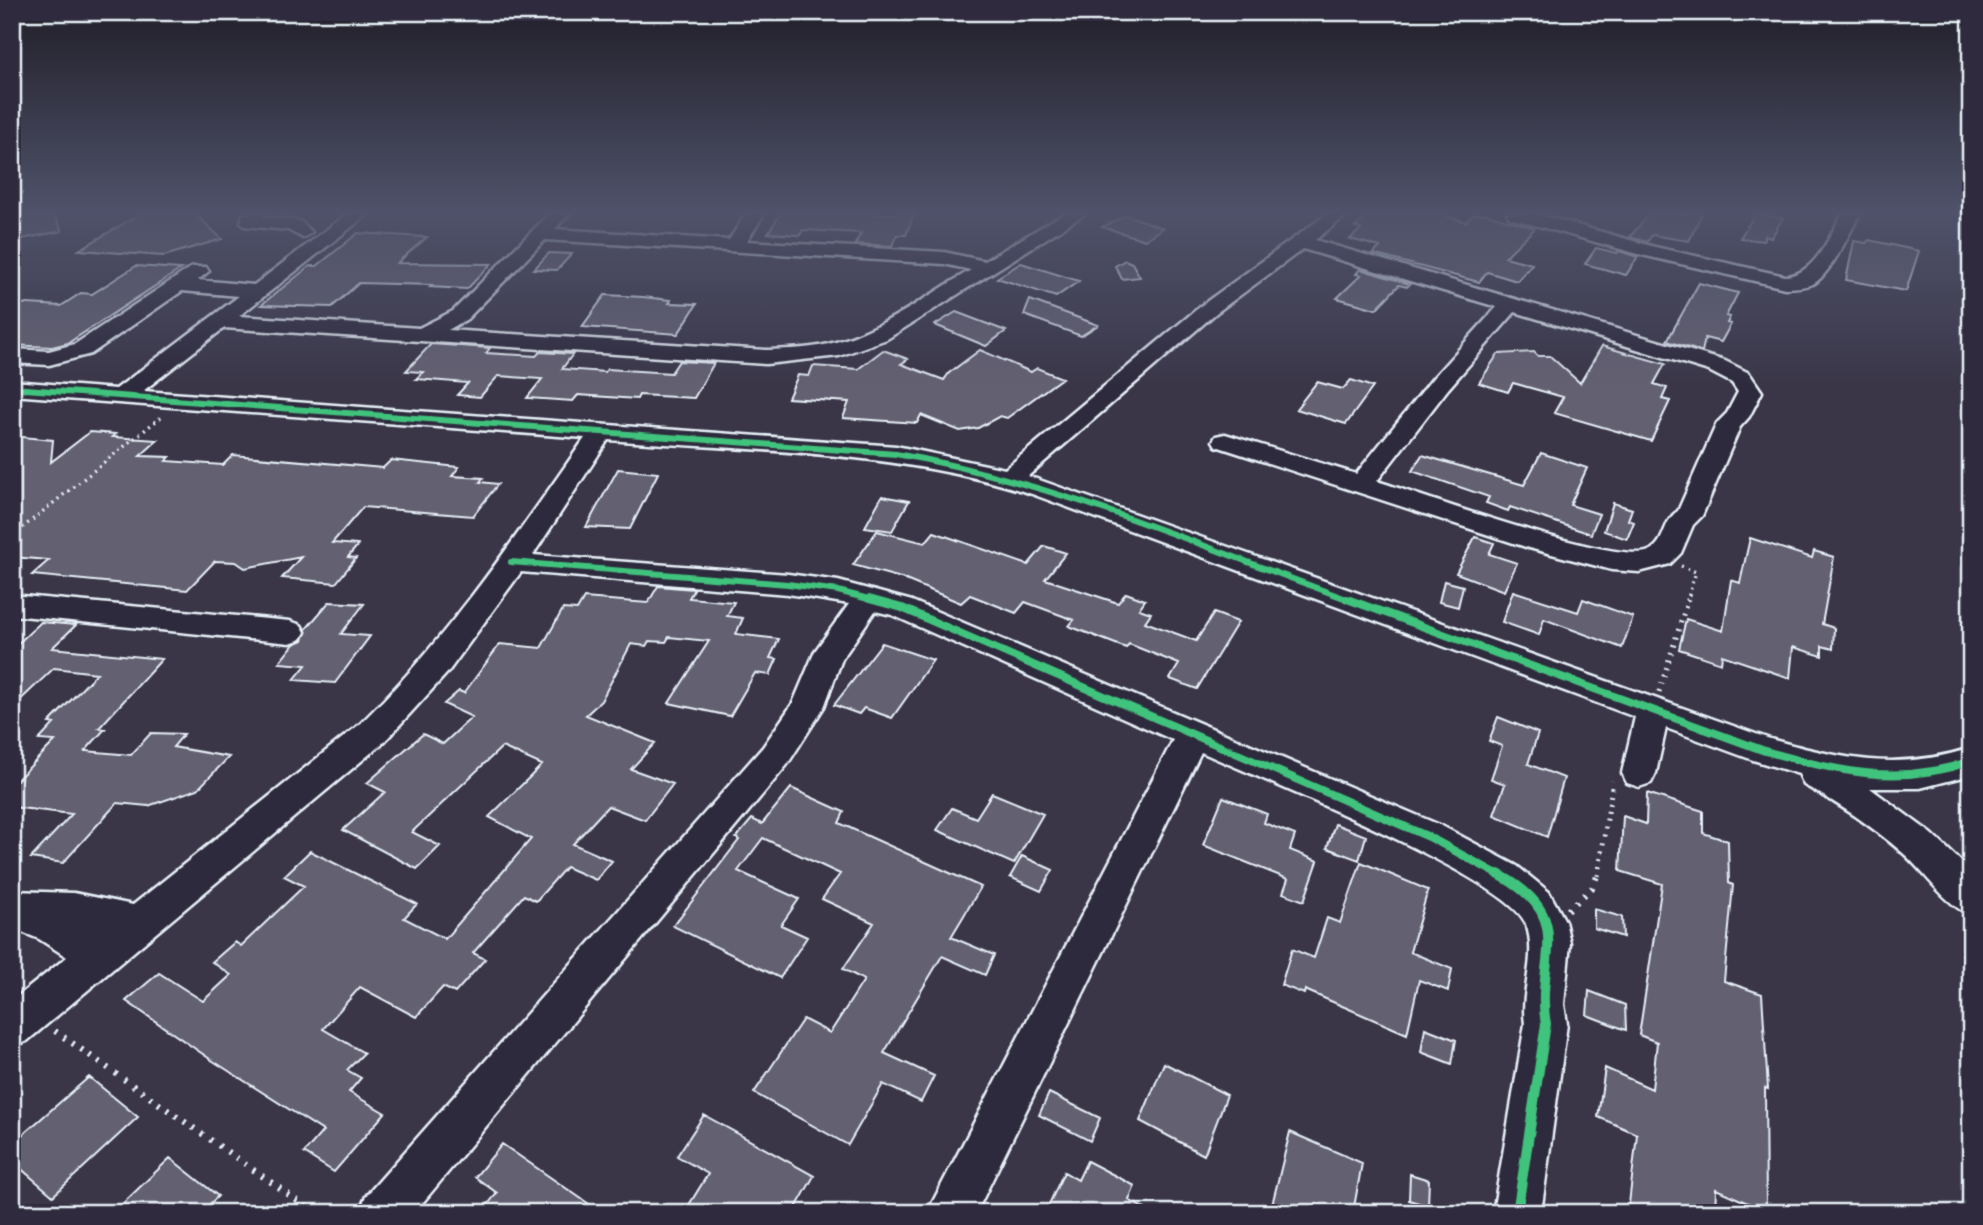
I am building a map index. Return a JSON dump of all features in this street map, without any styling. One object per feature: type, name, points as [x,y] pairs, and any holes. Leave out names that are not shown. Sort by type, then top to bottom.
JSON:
[{"type":"street","points":[[12,356],[49,358],[83,349],[200,271]]},
{"type":"street","points":[[121,396],[259,291],[273,271]]},
{"type":"street","points":[[459,326],[507,271]]},
{"type":"street","points":[[219,321],[423,334],[459,326],[766,357],[815,354],[861,342],[879,334],[980,271]]},
{"type":"street","points":[[1010,478],[1209,309],[1260,271]]},
{"type":"street","points":[[1225,441],[1539,542],[1612,561],[1650,561],[1667,553],[1681,521],[1689,516],[1729,423],[1728,415],[1736,393],[1729,382],[1706,367],[1645,346],[1395,271]]},
{"type":"street","points":[[1731,271],[1777,285],[1807,288],[1818,283],[1825,271]]},
{"type":"street","points":[[179,285],[259,291]]},
{"type":"street","points":[[1361,485],[1433,394],[1509,306]]},
{"type":"street","points":[[12,388],[896,454],[1010,478],[1765,751],[1845,772],[1885,776],[1922,776],[1953,769],[1971,761]]},
{"type":"street","points":[[21,1020],[372,733],[408,700],[437,667],[601,432]]},
{"type":"street","points":[[1539,542],[1553,550],[1630,573],[1660,573],[1677,565],[1692,525],[1689,516]]},
{"type":"street","points":[[511,562],[788,584],[869,598],[934,620],[1429,837],[1496,871],[1527,895],[1538,910],[1550,942],[1543,1010],[1546,1024],[1517,1213]]},
{"type":"street","points":[[826,659],[828,624],[838,591]]},
{"type":"street","points":[[383,1213],[775,756],[808,706],[826,659],[869,598]]},
{"type":"street","points":[[12,605],[290,632]]},
{"type":"street","points":[[1626,777],[1653,711]]},
{"type":"street","points":[[951,1213],[1193,734]]},
{"type":"street","points":[[1765,751],[1830,782],[1886,818],[1927,851],[1971,898]]},
{"type":"street","points":[[1429,837],[1454,843],[1517,869],[1545,888],[1563,914],[1568,941],[1559,1003],[1546,1024]]},
{"type":"street","points":[[12,910],[74,910],[137,923]]},
{"type":"street","points":[[12,910],[54,927],[97,956]]},
{"type":"path","points":[[12,536],[180,401]]},
{"type":"path","points":[[1653,711],[1696,572],[1677,565]]},
{"type":"path","points":[[1563,914],[1592,888],[1600,872],[1626,777]]},
{"type":"path","points":[[21,1020],[315,1213]]},
{"type":"building","points":[[128,271],[178,271],[68,343],[52,347],[12,345],[12,303],[61,306],[81,293],[92,294]]},
{"type":"building","points":[[304,271],[484,271],[467,289],[359,283],[332,307],[261,305]]},
{"type":"building","points":[[1008,271],[1047,271],[1079,281],[1056,297],[997,278]]},
{"type":"building","points":[[1118,271],[1137,271],[1140,277],[1122,279]]},
{"type":"building","points":[[1358,271],[1367,271],[1410,284],[1407,287],[1399,285],[1376,309],[1337,298],[1361,275],[1356,274]]},
{"type":"building","points":[[1438,271],[1526,271],[1517,281],[1487,272],[1479,282]]},
{"type":"building","points":[[1612,271],[1629,271],[1626,275]]},
{"type":"building","points":[[1848,271],[1912,271],[1906,291],[1846,280]]},
{"type":"building","points":[[1699,283],[1738,293],[1726,316],[1730,317],[1727,323],[1731,324],[1721,342],[1705,338],[1702,352],[1667,341]]},
{"type":"building","points":[[605,295],[697,304],[678,334],[582,327]]},
{"type":"building","points":[[1030,300],[1098,325],[1081,336],[1024,315]]},
{"type":"building","points":[[956,312],[1006,331],[986,346],[935,325]]},
{"type":"building","points":[[431,344],[490,348],[486,353],[536,356],[540,352],[573,354],[562,369],[605,372],[607,369],[671,373],[679,361],[714,363],[694,398],[639,395],[637,399],[578,395],[573,401],[527,398],[542,379],[498,376],[480,397],[457,395],[468,383],[416,379],[423,372],[406,371]]},
{"type":"building","points":[[1602,346],[1665,364],[1654,384],[1667,388],[1662,399],[1670,401],[1651,441],[1554,413],[1563,397],[1513,383],[1508,392],[1479,383],[1498,354],[1534,352],[1538,356],[1550,356],[1580,383]]},
{"type":"building","points":[[883,350],[908,359],[901,364],[944,380],[949,373],[980,350],[1031,372],[1037,368],[1062,378],[1007,418],[1000,416],[978,428],[960,431],[921,415],[917,423],[843,418],[849,402],[788,398],[798,375],[809,376],[813,366],[858,369]]},
{"type":"building","points":[[1351,380],[1373,387],[1346,424],[1296,409],[1317,382],[1343,389]]},
{"type":"building","points":[[90,432],[116,434],[112,437],[158,440],[140,456],[170,457],[166,461],[223,465],[233,455],[383,468],[391,460],[459,467],[452,476],[483,478],[480,482],[498,484],[473,516],[363,507],[332,543],[358,545],[348,557],[356,558],[336,583],[282,578],[301,557],[245,568],[236,562],[215,561],[187,590],[32,575],[49,560],[12,557],[12,436],[53,440],[51,462]]},
{"type":"building","points":[[1541,453],[1587,468],[1570,505],[1599,514],[1591,534],[1510,507],[1508,511],[1486,503],[1489,497],[1412,471],[1422,455],[1524,485]]},
{"type":"building","points":[[618,469],[658,473],[630,529],[586,527]]},
{"type":"building","points":[[882,496],[909,501],[892,531],[865,527]]},
{"type":"building","points":[[1613,503],[1632,509],[1628,520],[1634,522],[1627,539],[1604,531]]},
{"type":"building","points":[[877,531],[925,543],[934,532],[1028,565],[1044,546],[1066,553],[1045,579],[1118,603],[1126,593],[1145,600],[1139,609],[1151,613],[1145,622],[1196,641],[1214,613],[1238,622],[1197,689],[1170,679],[1179,664],[1129,644],[1126,648],[1069,626],[1074,620],[1025,602],[1016,613],[970,595],[961,603],[901,578],[853,565]]},
{"type":"building","points":[[1475,537],[1494,543],[1489,554],[1517,563],[1504,591],[1456,573]]},
{"type":"building","points":[[1750,538],[1812,558],[1814,551],[1834,557],[1822,624],[1834,628],[1833,649],[1822,646],[1822,656],[1793,647],[1790,678],[1722,655],[1721,663],[1679,649],[1686,619],[1723,631],[1731,580],[1740,583]]},
{"type":"building","points":[[1444,581],[1463,586],[1458,607],[1439,602]]},
{"type":"building","points":[[658,586],[694,589],[689,598],[734,602],[727,616],[743,618],[736,634],[779,639],[770,658],[777,659],[770,675],[755,673],[730,716],[669,703],[709,641],[669,637],[666,642],[649,641],[646,646],[631,644],[601,701],[586,715],[655,743],[631,769],[673,784],[645,820],[608,806],[573,844],[612,861],[596,880],[566,867],[536,901],[524,895],[473,953],[485,959],[455,993],[443,987],[416,1017],[360,987],[323,1029],[364,1053],[347,1070],[361,1078],[349,1092],[385,1113],[334,1172],[304,1153],[323,1131],[210,1059],[126,1001],[159,973],[203,1001],[231,975],[212,962],[235,942],[241,946],[304,886],[284,876],[310,851],[417,904],[404,918],[445,939],[531,839],[489,817],[542,765],[502,747],[412,832],[440,846],[417,869],[343,830],[385,792],[367,783],[423,734],[443,744],[472,717],[444,704],[459,691],[464,693],[500,644],[541,648],[563,609],[577,610],[584,598],[648,603]]},
{"type":"building","points":[[1513,591],[1578,612],[1583,599],[1633,617],[1622,648],[1544,619],[1539,635],[1502,622]]},
{"type":"building","points":[[329,602],[364,604],[341,634],[370,636],[335,683],[294,680],[306,665],[279,663],[294,644],[303,640],[306,629]]},
{"type":"building","points":[[41,622],[76,625],[52,648],[162,659],[99,728],[105,729],[85,751],[131,755],[151,733],[184,734],[173,747],[229,757],[198,789],[148,806],[117,803],[63,863],[31,858],[72,814],[12,807],[12,785],[55,741],[39,740],[54,724],[49,723],[97,673],[54,668],[12,708],[12,649]]},
{"type":"building","points":[[882,643],[933,660],[892,718],[864,708],[859,714],[834,705]]},
{"type":"building","points":[[1498,717],[1538,733],[1528,764],[1564,778],[1547,837],[1494,815],[1505,784],[1491,779],[1502,746],[1489,741]]},
{"type":"building","points":[[791,788],[844,812],[839,823],[981,887],[951,937],[994,955],[985,975],[942,956],[884,1053],[934,1076],[921,1102],[883,1084],[848,1145],[754,1093],[803,1019],[830,1033],[864,980],[843,969],[874,923],[822,899],[840,874],[763,838],[738,871],[799,899],[781,925],[807,937],[780,978],[673,926],[752,819],[762,824]]},
{"type":"building","points":[[992,793],[1043,814],[1014,864],[937,830],[952,808],[976,818]]},
{"type":"building","points":[[1647,793],[1703,811],[1703,833],[1728,841],[1729,883],[1733,885],[1724,981],[1762,994],[1768,1089],[1765,1088],[1766,1211],[1716,1189],[1715,1213],[1628,1213],[1637,1134],[1598,1117],[1605,1068],[1652,1089],[1657,1042],[1639,1035],[1662,884],[1620,871],[1623,816],[1646,824]]},
{"type":"building","points":[[1223,797],[1267,814],[1264,823],[1295,835],[1290,850],[1318,861],[1304,901],[1283,893],[1288,879],[1203,845]]},
{"type":"building","points":[[1335,824],[1366,836],[1359,860],[1327,848]]},
{"type":"building","points":[[1022,856],[1053,870],[1041,891],[1010,877]]},
{"type":"building","points":[[1361,862],[1428,890],[1410,952],[1452,969],[1448,991],[1419,980],[1407,1034],[1305,990],[1304,994],[1281,985],[1292,949],[1314,958],[1327,918],[1340,923]]},
{"type":"building","points":[[1594,909],[1622,917],[1623,937],[1594,928]]},
{"type":"building","points":[[1589,991],[1625,1005],[1626,1030],[1587,1015]]},
{"type":"building","points":[[1425,1028],[1456,1040],[1452,1064],[1421,1052]]},
{"type":"building","points":[[1164,1063],[1227,1095],[1204,1155],[1140,1121]]},
{"type":"building","points":[[89,1077],[138,1117],[53,1196],[12,1161],[12,1144]]},
{"type":"building","points":[[1049,1093],[1100,1118],[1090,1141],[1039,1115]]},
{"type":"building","points":[[704,1115],[814,1176],[793,1213],[684,1213],[708,1174],[677,1156]]},
{"type":"building","points":[[1290,1132],[1362,1163],[1353,1213],[1270,1213]]},
{"type":"building","points":[[502,1144],[602,1213],[481,1213],[497,1193],[475,1177]]},
{"type":"building","points":[[170,1158],[218,1196],[201,1213],[113,1213]]},
{"type":"building","points":[[1087,1161],[1135,1186],[1129,1200],[1152,1213],[1045,1213],[1064,1172],[1078,1180]]},
{"type":"building","points":[[1410,1174],[1429,1180],[1428,1206],[1409,1200]]},
{"type":"cycle path","points":[[12,388],[896,454],[933,460],[1041,488],[1765,751],[1816,765],[1894,776],[1946,770],[1971,761]]},
{"type":"cycle path","points":[[511,562],[788,584],[838,591],[902,608],[1429,837],[1504,877],[1535,903],[1545,921],[1550,943],[1544,994],[1546,1024],[1517,1213]]}]
